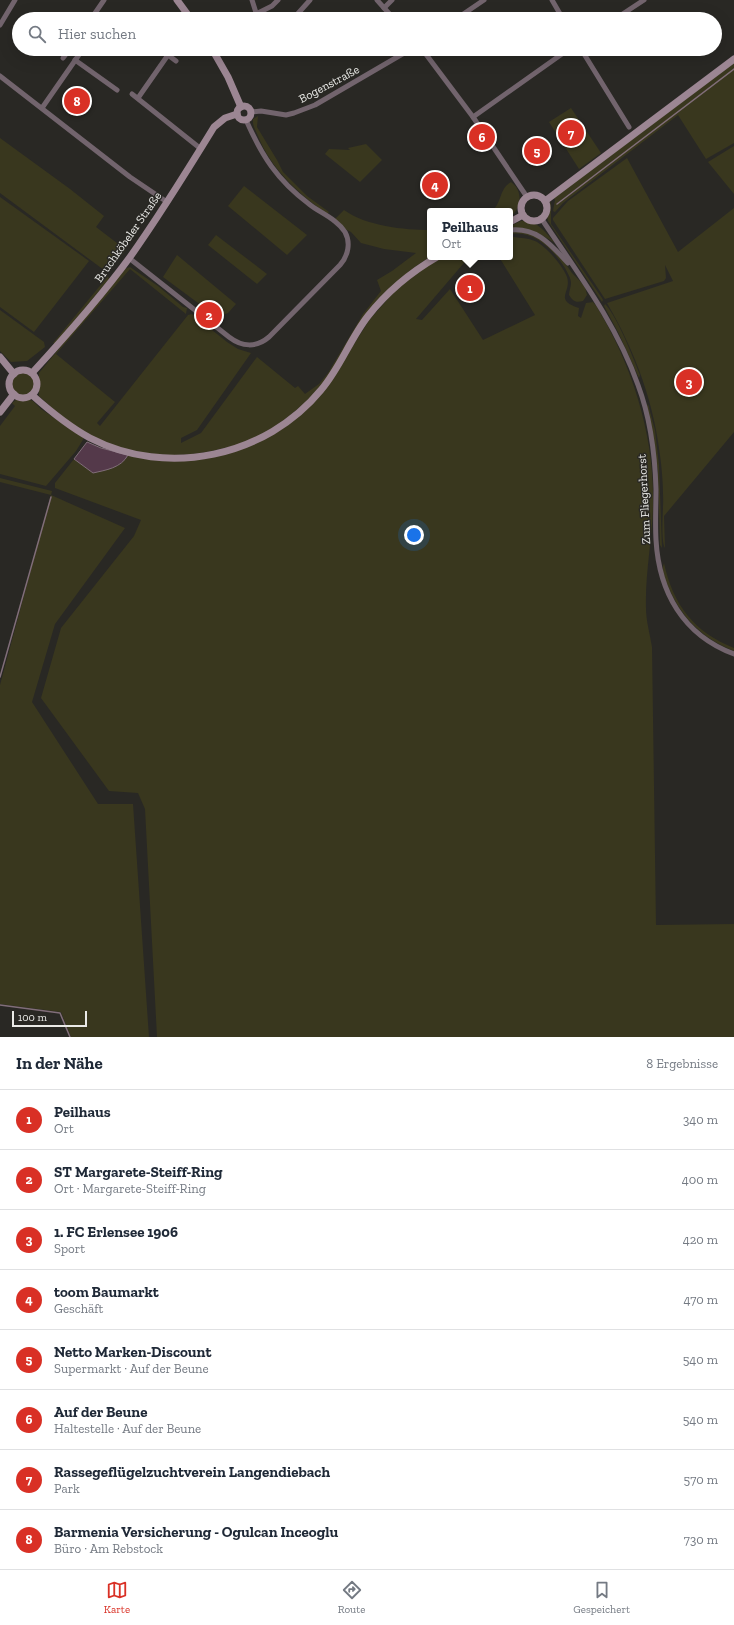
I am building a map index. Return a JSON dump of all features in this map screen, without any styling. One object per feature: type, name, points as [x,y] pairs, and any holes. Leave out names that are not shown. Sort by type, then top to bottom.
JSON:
[{"type":"main road","points":[[177,0],[186,12]]},
{"type":"main road","points":[[216,56],[228,77],[241,107]]},
{"type":"main road","points":[[545,201],[734,59]]},
{"type":"main road","points":[[241,107],[248,108],[250,112],[250,116],[246,120],[240,120],[237,114],[241,107]]},
{"type":"main road","name":"Bruchköbeler Straße","points":[[32,373],[85,314],[129,258],[167,202],[214,127],[225,118],[237,114]]},
{"type":"main road","points":[[534,195],[545,201],[547,208],[544,216],[541,218],[534,220],[526,218],[523,215],[521,208],[526,197],[534,195]]},
{"type":"main road","points":[[513,220],[523,215]]},
{"type":"main road","points":[[32,395],[77,431],[107,446],[129,453],[162,458],[185,459],[230,451],[268,434],[300,412],[321,390],[368,317],[380,302],[398,284],[432,260]]},
{"type":"main road","points":[[0,356],[14,374]]},
{"type":"main road","points":[[25,370],[35,376],[37,384],[32,395],[23,398],[14,394],[10,386],[11,377],[17,371],[25,370]]},
{"type":"main road","points":[[0,412],[14,394]]},
{"type":"street","points":[[0,24],[15,0]]},
{"type":"street","points":[[95,12],[104,0]]},
{"type":"street","points":[[252,0],[256,12]]},
{"type":"street","points":[[264,12],[278,0]]},
{"type":"street","points":[[299,12],[310,0]]},
{"type":"street","points":[[377,0],[388,12]]},
{"type":"street","points":[[384,8],[392,0]]},
{"type":"street","points":[[466,12],[484,0]]},
{"type":"street","points":[[552,0],[559,12]]},
{"type":"street","points":[[626,12],[644,0]]},
{"type":"street","points":[[42,108],[78,56]]},
{"type":"street","points":[[138,98],[167,56]]},
{"type":"street","points":[[169,56],[176,61]]},
{"type":"street","name":"Bogenstraße","points":[[250,112],[261,111],[286,114],[294,113],[315,105],[399,56]]},
{"type":"street","points":[[427,56],[473,117],[526,197]]},
{"type":"street","points":[[473,117],[559,56]]},
{"type":"street","points":[[585,56],[629,127]]},
{"type":"street","points":[[75,60],[117,90]]},
{"type":"street","points":[[0,76],[130,177],[167,202]]},
{"type":"street","points":[[132,94],[201,149]]},
{"type":"street","points":[[129,258],[229,337],[237,342],[247,345],[260,343],[269,337],[340,265],[348,252],[348,240],[344,231],[335,221],[317,211],[302,199],[277,175],[257,146],[246,120]]},
{"type":"street","name":"Zum Fliegerhorst","points":[[541,218],[600,305],[632,368],[642,398],[650,433],[655,471],[657,551],[661,577],[665,588],[671,601],[687,624],[710,643],[734,654]]},
{"type":"street","points":[[513,230],[526,230],[539,235],[552,245],[580,275]]},
{"type":"shaded area","points":[[734,63],[734,143],[706,159],[678,115],[563,203],[555,212],[553,211],[554,198]]},
{"type":"shaded area","points":[[571,108],[601,153],[579,169],[549,122]]},
{"type":"shaded area","points":[[258,116],[257,127],[283,172],[307,196],[329,212],[327,214],[296,189],[270,159],[254,126],[253,119]]},
{"type":"shaded area","points":[[0,138],[70,189],[104,216],[96,227],[126,250],[108,273],[0,193]]},
{"type":"shaded area","points":[[366,144],[382,160],[360,182],[325,154],[329,149],[350,150],[348,148]]},
{"type":"shaded area","points":[[734,146],[734,194],[708,162]]},
{"type":"shaded area","points":[[627,158],[678,252],[734,208],[734,432],[664,516],[665,548],[662,522],[662,475],[654,421],[643,380],[627,341],[607,303],[673,281],[665,265],[666,278],[664,281],[605,299],[553,220],[553,218],[568,201]]},
{"type":"shaded area","points":[[511,182],[518,190],[520,200],[519,205],[513,215],[513,208],[495,208],[504,188]]},
{"type":"shaded area","points":[[244,186],[307,235],[287,255],[228,206]]},
{"type":"shaded area","points":[[0,197],[89,261],[34,332],[0,307]]},
{"type":"shaded area","points":[[551,201],[551,224],[602,298],[602,302],[548,221],[547,215]]},
{"type":"shaded area","points":[[344,210],[363,220],[386,226],[427,230],[427,259],[402,277],[379,301],[359,328],[326,380],[312,396],[294,412],[266,432],[245,443],[208,452],[174,455],[140,452],[108,443],[92,436],[64,418],[39,396],[39,373],[124,269],[130,267],[158,286],[183,307],[187,308],[186,314],[130,269],[56,354],[115,402],[97,423],[100,426],[188,315],[192,314],[227,342],[238,349],[251,353],[197,430],[181,438],[181,443],[201,433],[257,357],[295,388],[298,386],[305,394],[319,384],[328,373],[363,314],[381,291],[377,280],[416,253],[384,249],[361,243],[351,232],[332,222]]},
{"type":"shaded area","points":[[521,221],[536,224],[555,243],[540,234],[527,229],[513,229],[513,225]]},
{"type":"shaded area","points":[[513,232],[526,232],[539,236],[563,260],[572,273],[585,287],[587,295],[583,301],[574,301],[569,295],[571,283],[570,277],[555,254],[542,242],[535,238],[513,234]]},
{"type":"shaded area","points":[[216,235],[267,274],[257,284],[208,245]]},
{"type":"shaded area","points":[[513,237],[535,241],[544,247],[558,262],[565,272],[568,282],[565,299],[571,305],[579,308],[578,316],[581,318],[586,303],[593,302],[597,307],[621,354],[639,403],[646,429],[653,481],[653,507],[646,608],[647,623],[652,647],[656,925],[734,924],[734,1037],[157,1037],[145,809],[138,793],[109,791],[41,698],[61,628],[134,536],[141,520],[55,488],[55,483],[74,459],[93,473],[126,458],[128,455],[167,461],[205,459],[230,453],[280,430],[344,360],[370,319],[394,292],[423,268],[436,260],[466,260],[416,319],[422,320],[450,289],[483,340],[535,315],[501,260],[513,260]]},
{"type":"shaded area","points":[[177,255],[236,304],[228,313],[217,317],[163,277]]},
{"type":"shaded area","points":[[108,276],[109,279],[56,343],[53,343]]},
{"type":"shaded area","points":[[605,304],[615,318],[624,337],[640,375],[639,378],[618,332],[604,306]]},
{"type":"shaded area","points":[[0,310],[44,342],[45,347],[27,361],[11,362],[0,351]]},
{"type":"shaded area","points":[[23,373],[31,376],[34,384],[31,392],[23,395],[15,392],[12,384],[15,376]]},
{"type":"shaded area","points":[[27,399],[33,401],[41,409],[84,438],[76,451],[46,486],[0,474],[0,426],[15,406],[12,403],[16,400]]},
{"type":"shaded area","points":[[648,404],[655,430],[659,465],[662,548],[660,545],[658,471],[647,406]]},
{"type":"shaded area","points":[[87,442],[101,448],[128,455],[117,466],[93,473],[74,459]]},
{"type":"shaded area","points":[[0,478],[52,491],[51,495],[0,482]]},
{"type":"shaded area","points":[[51,495],[125,528],[55,624],[32,702],[98,804],[133,804],[149,1037],[71,1037],[61,1012],[0,1004],[0,685]]},
{"type":"shaded area","points":[[664,563],[673,592],[687,615],[707,634],[734,648],[734,651],[711,639],[693,625],[685,616],[673,596],[664,576]]},
{"type":"waterway","points":[[557,204],[734,69]]},
{"type":"waterway","points":[[0,677],[51,497]]},
{"type":"waterway","points":[[0,1005],[60,1013],[70,1037]]},
{"type":"place","name":"Barmenia Versicherung - Ogulcan Inceoglu","points":[[77,101]]},
{"type":"place","name":"Rassegeflügelzuchtverein Langendiebach","points":[[571,133]]},
{"type":"place","name":"Auf der Beune","points":[[482,137]]},
{"type":"place","name":"Netto Marken-Discount","points":[[537,151]]},
{"type":"place","name":"toom Baumarkt","points":[[435,185]]},
{"type":"place","name":"Peilhaus","points":[[470,288]]},
{"type":"place","name":"ST Margarete-Steiff-Ring","points":[[209,315]]},
{"type":"place","name":"1. FC Erlensee 1906","points":[[689,382]]}]
